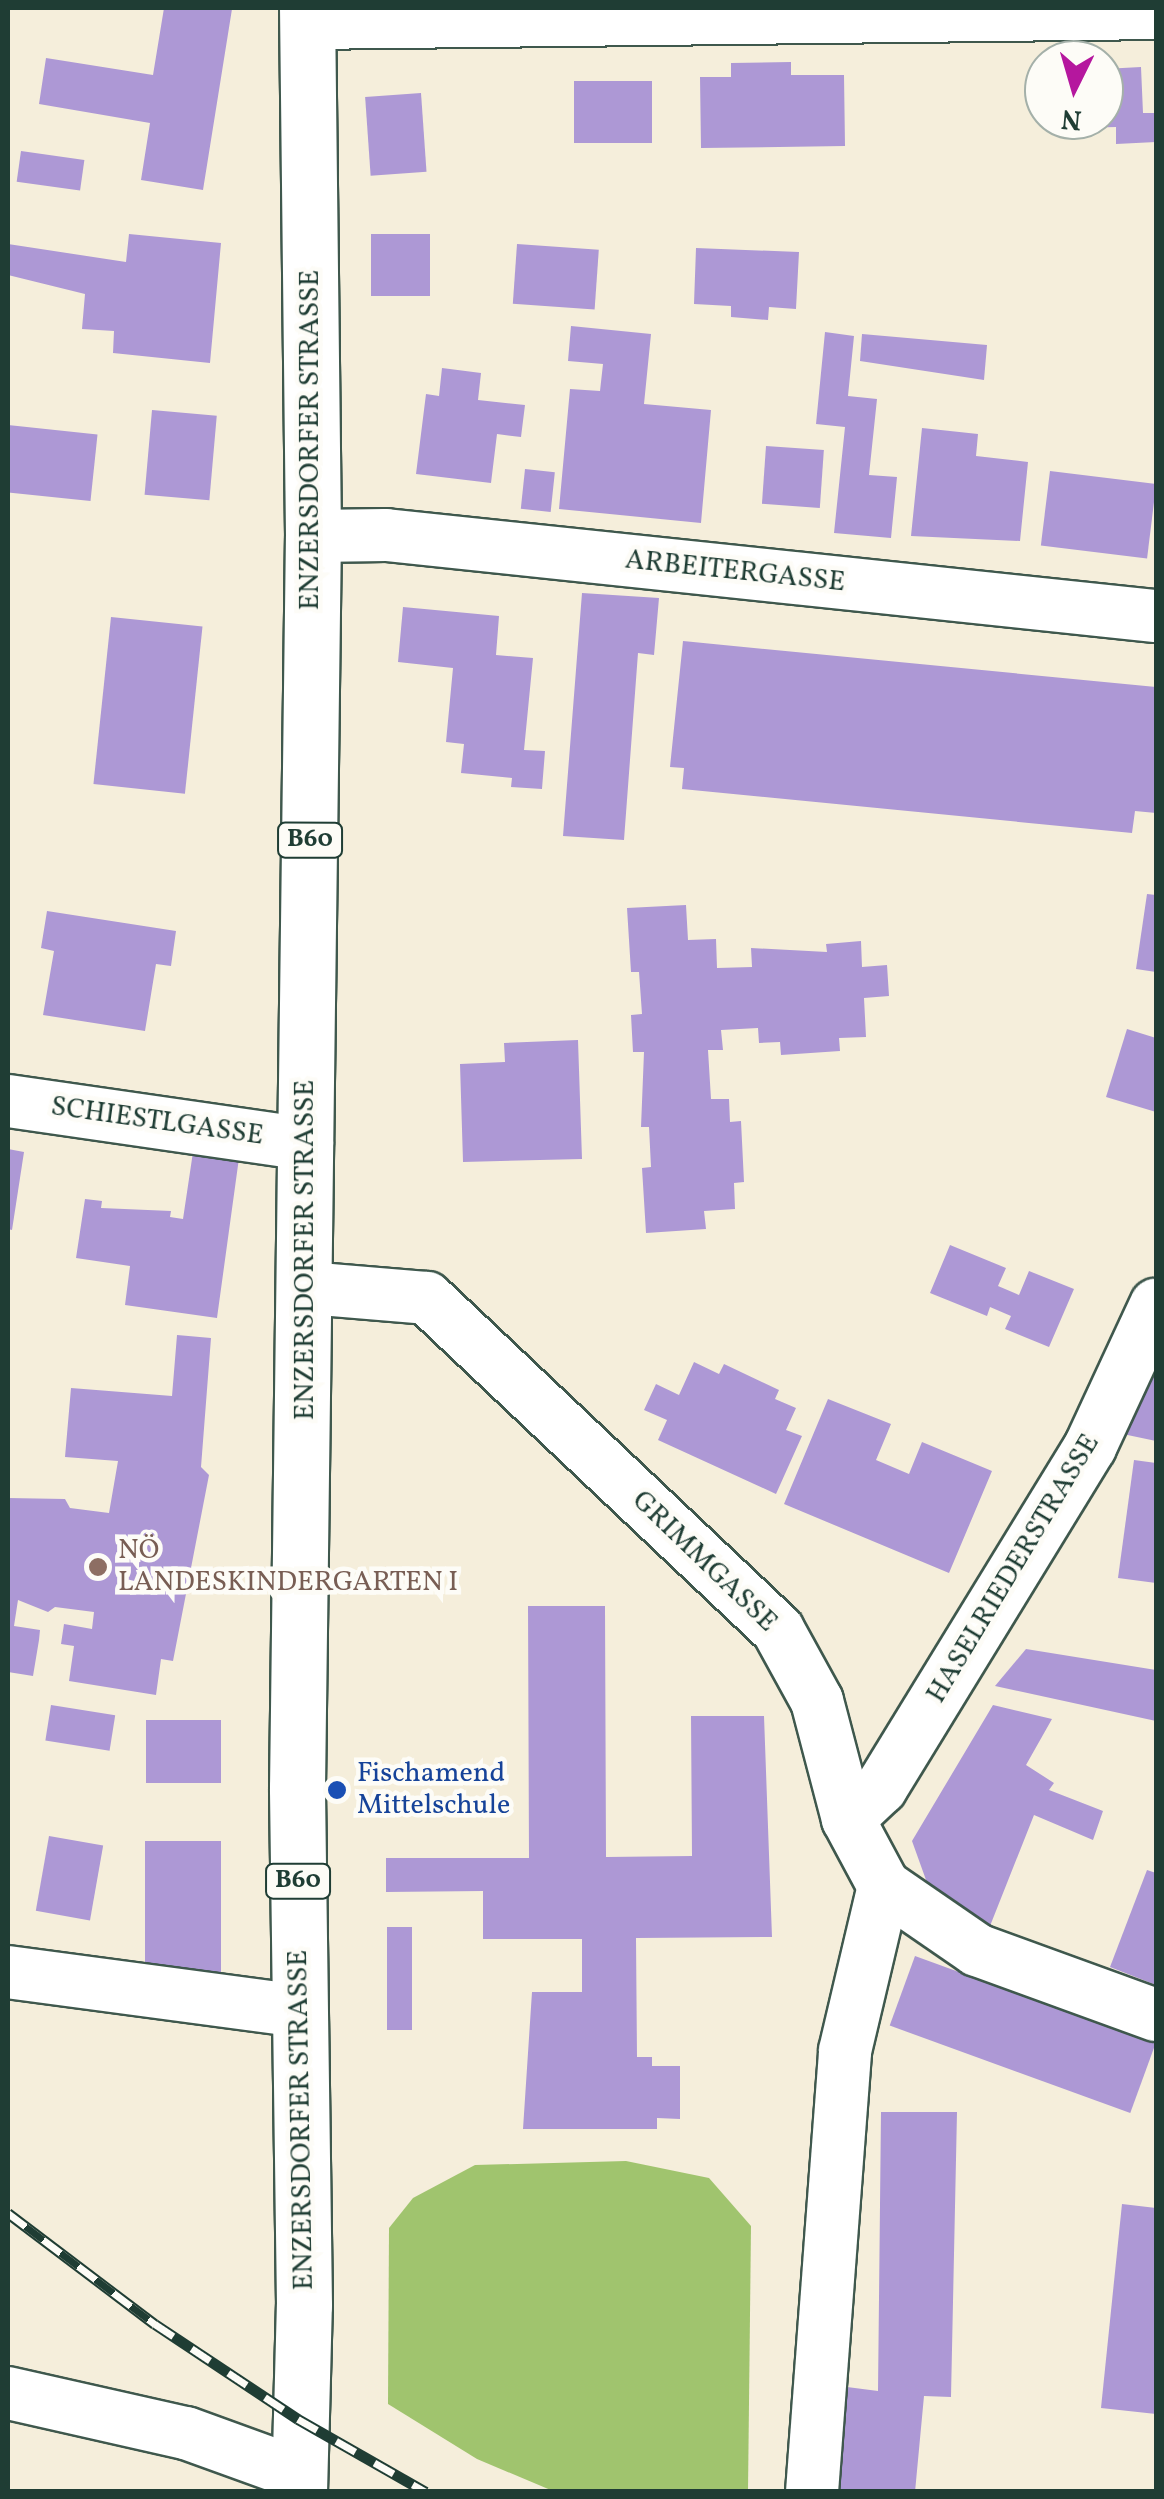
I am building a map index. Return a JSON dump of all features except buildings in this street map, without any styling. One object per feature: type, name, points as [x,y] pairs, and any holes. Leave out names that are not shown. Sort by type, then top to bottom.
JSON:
[{"type":"main road","name":"ENZERSDORFER STRASSE","points":[[299,2483],[297,1788],[308,1288],[313,536],[307,15]]},
{"type":"street","points":[[307,15],[1156,12]]},
{"type":"street","name":"ARBEITERGASSE","points":[[313,536],[386,535],[1156,616]]},
{"type":"street","name":"SCHIESTLGASSE","points":[[8,1101],[307,1144]]},
{"type":"street","name":"GRIMMGASSE","points":[[308,1288],[427,1298],[778,1630],[817,1701],[848,1819],[884,1886],[977,1950],[1156,2015]]},
{"type":"street","name":"HASELRIEDERSTRASSE","points":[[848,1819],[881,1788],[1090,1447],[1156,1305]]},
{"type":"street","points":[[812,2492],[845,2051],[884,1886]]},
{"type":"street","points":[[8,1972],[300,2011]]},
{"type":"street","points":[[8,2393],[186,2434],[299,2483]]},
{"type":"green space","points":[[626,2161],[709,2178],[751,2226],[748,2491],[553,2491],[477,2459],[388,2404],[389,2228],[413,2198],[475,2165]]},
{"type":"railway","points":[[8,2213],[155,2324],[298,2419],[426,2492]]},
{"type":"place","name":"NÖ LANDESKINDERGARTEN I","points":[[98,1567]]},
{"type":"place","name":"Fischamend Mittelschule","points":[[337,1790]]}]
